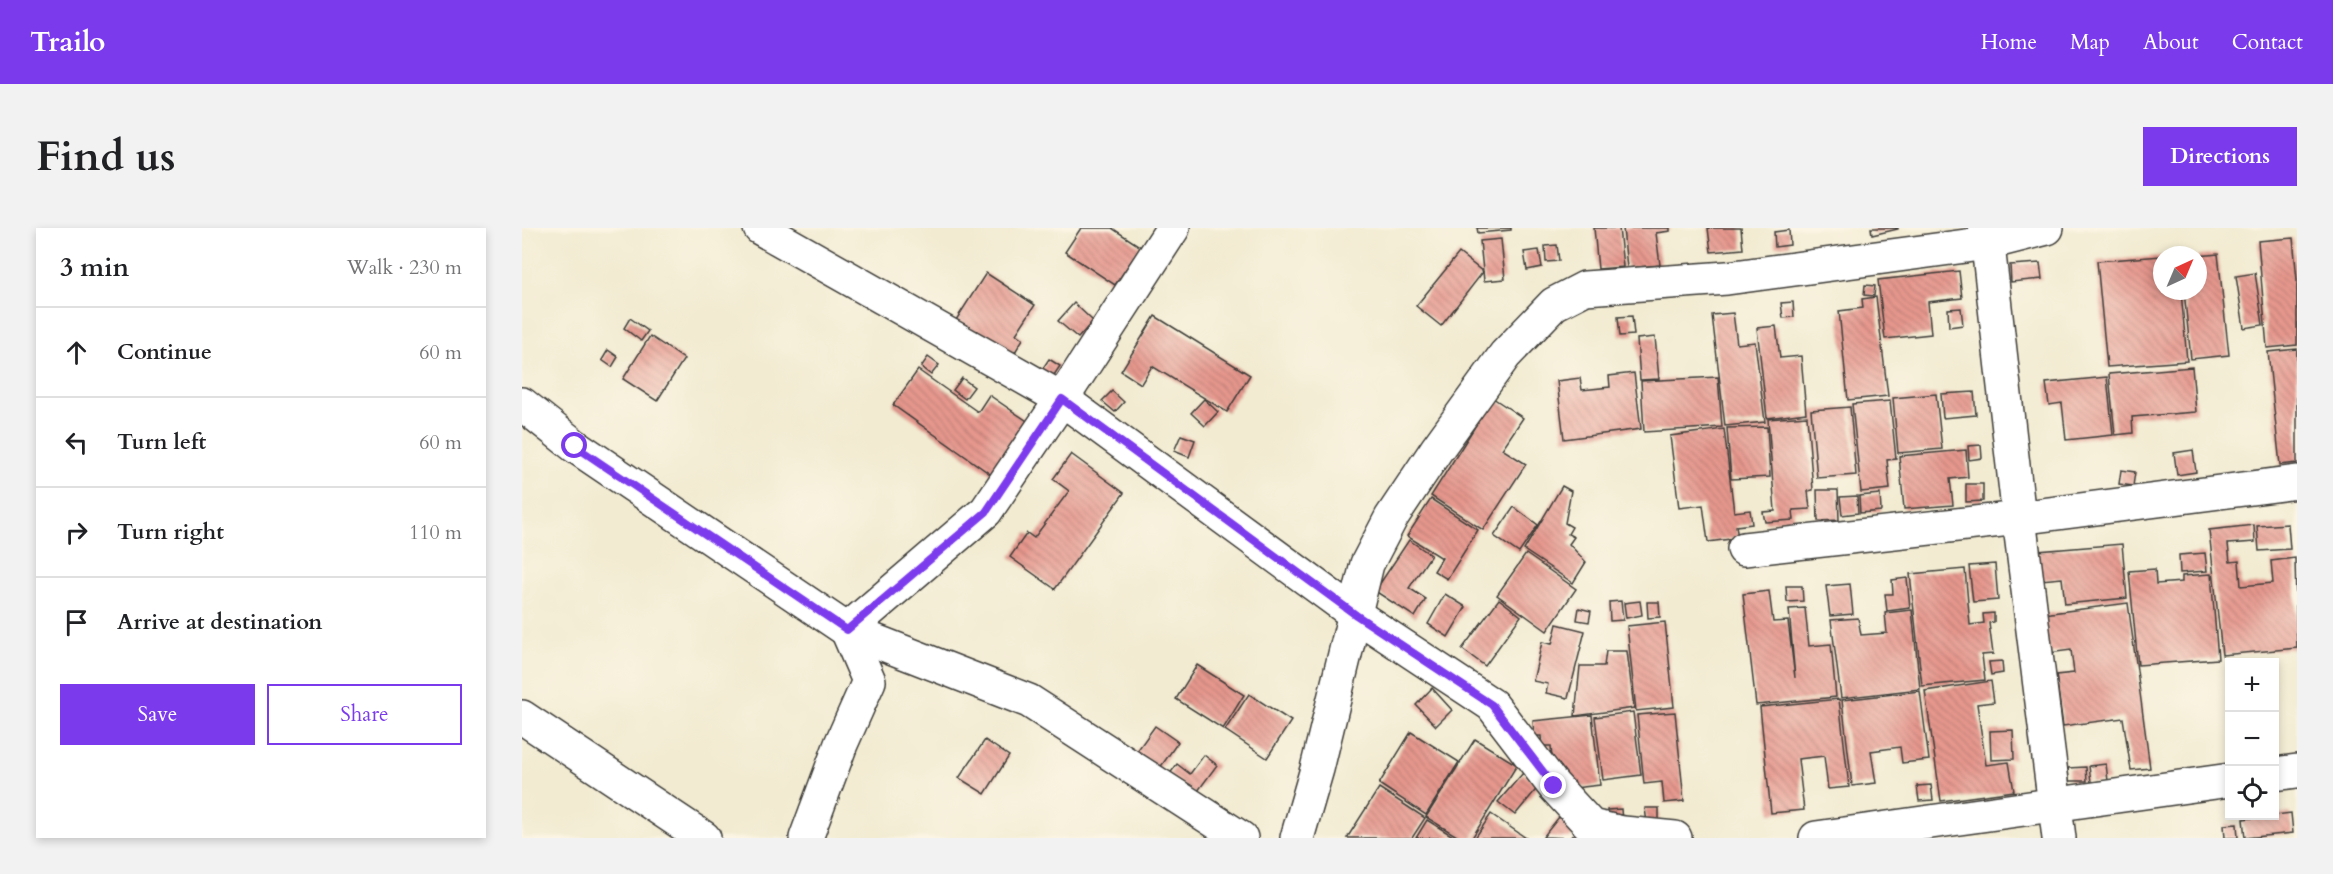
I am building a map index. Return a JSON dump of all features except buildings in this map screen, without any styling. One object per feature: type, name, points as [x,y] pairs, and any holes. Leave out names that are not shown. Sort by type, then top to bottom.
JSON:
[{"type":"street","points":[[760,228],[1062,399],[1356,615],[1492,705],[1554,786],[1591,826],[1623,833],[1676,838]]},
{"type":"street","points":[[847,630],[986,512],[1173,228]]},
{"type":"street","points":[[1297,838],[1356,615],[1367,564],[1392,518],[1437,449],[1505,355],[1554,304],[1585,288],[1727,278],[2047,228]]},
{"type":"street","points":[[1987,236],[2059,838]]},
{"type":"street","points":[[522,404],[575,446],[847,630],[1029,701],[1241,838]]},
{"type":"street","points":[[1744,549],[2019,518],[2297,482]]},
{"type":"street","points":[[806,838],[841,744],[869,681],[847,630]]},
{"type":"street","points":[[522,717],[704,838]]},
{"type":"street","points":[[2279,773],[2297,771]]},
{"type":"street","points":[[1816,838],[2225,781]]},
{"type":"route","points":[[575,446],[847,630],[986,512],[1062,399],[1356,615],[1492,705],[1554,786]]}]
